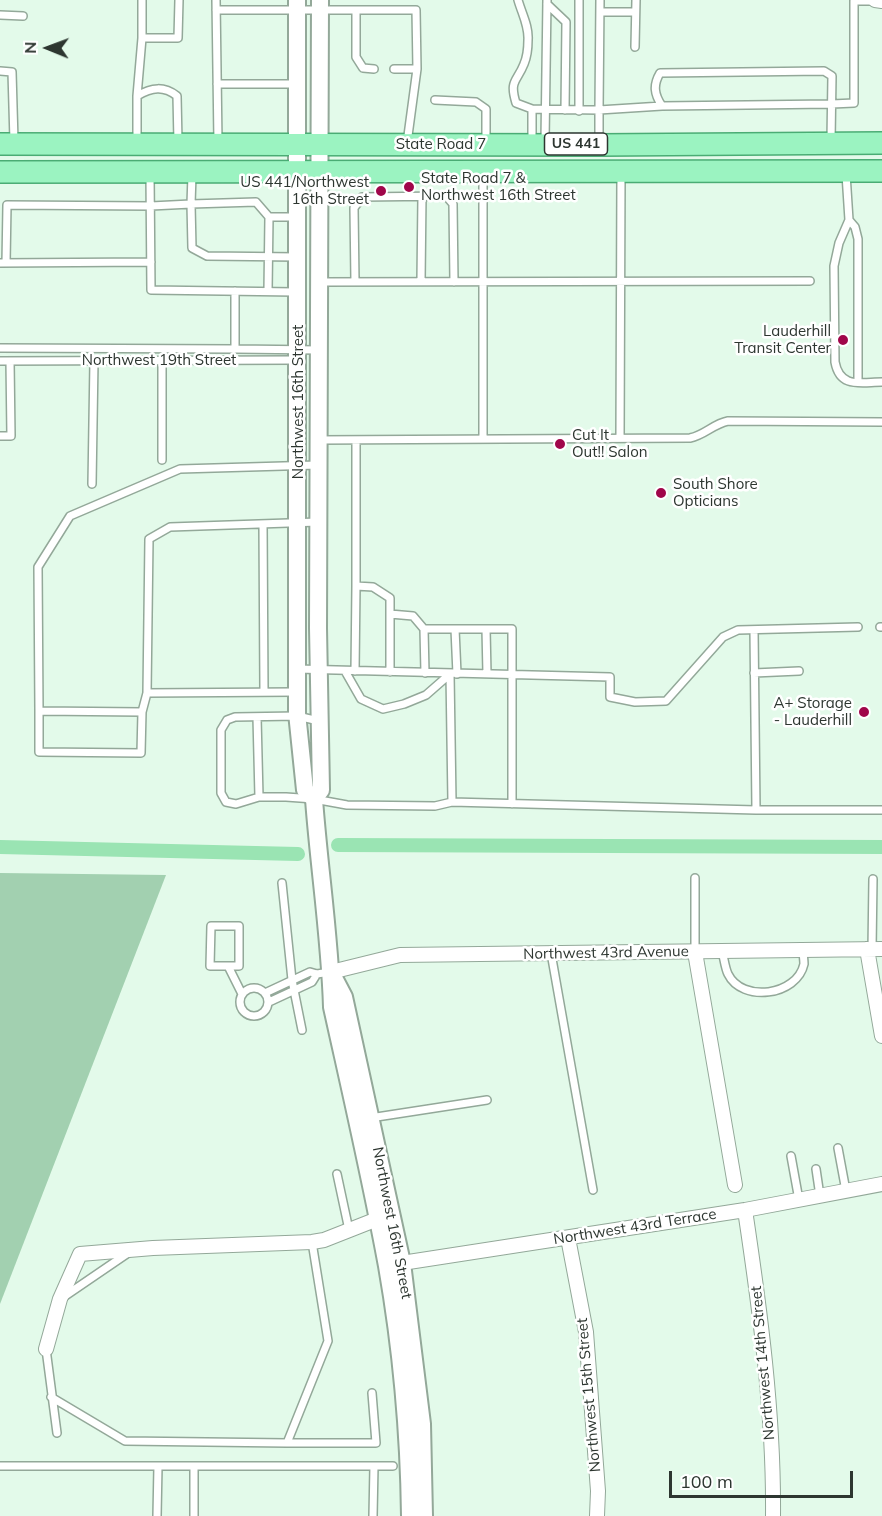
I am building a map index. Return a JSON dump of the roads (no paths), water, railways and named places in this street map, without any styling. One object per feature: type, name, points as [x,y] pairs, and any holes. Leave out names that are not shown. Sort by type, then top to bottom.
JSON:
[{"type":"main road","points":[[789,171],[818,158],[831,142],[839,150],[846,172]]},
{"type":"main road","name":"State Road 7","points":[[7,144],[882,143]]},
{"type":"main road","points":[[0,161],[10,153],[7,144]]},
{"type":"main road","name":"State Road 7","points":[[0,172],[882,171]]},
{"type":"street","name":"Northwest 16th Street","points":[[297,5],[297,716],[305,790],[314,799],[324,973],[363,1119],[395,1266],[397,1335],[424,1516]]},
{"type":"street","name":"Northwest 16th Street","points":[[314,799],[321,790],[318,670],[320,5]]},
{"type":"street","name":"Northwest 19th Street","points":[[298,355],[319,354]]},
{"type":"street","points":[[298,441],[319,440]]},
{"type":"street","points":[[874,949],[882,1036]]},
{"type":"street","name":"Northwest 43rd Avenue","points":[[324,973],[400,955],[874,949]]},
{"type":"street","points":[[695,951],[735,1185]]},
{"type":"street","name":"Northwest 43rd Terrace","points":[[395,1266],[745,1210],[882,1184]]},
{"type":"street","name":"Northwest 14th Street","points":[[745,1210],[758,1304],[774,1477],[773,1516]]},
{"type":"street","points":[[46,1349],[60,1299],[80,1254],[254,1243],[312,1242],[349,1231],[384,1216]]},
{"type":"street","name":"Northwest 15th Street","points":[[568,1239],[586,1332],[598,1491],[597,1516]]},
{"type":"street","name":"Northwest 16th Street","points":[[410,1516],[414,1442]]},
{"type":"lane","points":[[137,144],[142,0]]},
{"type":"lane","points":[[142,38],[178,38],[179,0]]},
{"type":"lane","points":[[216,0],[218,144]]},
{"type":"lane","points":[[256,0],[256,10]]},
{"type":"lane","points":[[518,0],[528,27],[528,43],[524,64],[514,79],[513,92],[516,103],[532,109],[579,111],[662,106],[854,103],[854,1],[878,1]]},
{"type":"lane","points":[[579,0],[579,111]]},
{"type":"lane","points":[[599,145],[600,0]]},
{"type":"lane","points":[[635,47],[636,0]]},
{"type":"lane","points":[[538,144],[545,110],[547,2]]},
{"type":"lane","points":[[547,2],[566,22],[565,110]]},
{"type":"lane","points":[[216,10],[256,10],[297,5],[320,5],[356,11],[416,10],[417,69],[406,144]]},
{"type":"lane","points":[[356,11],[356,57],[363,68],[374,69]]},
{"type":"lane","points":[[600,12],[635,12]]},
{"type":"lane","points":[[0,15],[23,16]]},
{"type":"lane","points":[[394,69],[417,69]]},
{"type":"lane","points":[[662,106],[655,96],[655,82],[660,73],[824,71],[832,76],[831,142]]},
{"type":"lane","points":[[0,72],[12,72],[7,144]]},
{"type":"lane","points":[[217,84],[297,84]]},
{"type":"lane","points":[[137,96],[147,90],[168,90],[177,96],[178,144]]},
{"type":"lane","points":[[435,100],[476,102],[486,109],[486,144]]},
{"type":"lane","points":[[532,109],[538,144]]},
{"type":"lane","points":[[192,171],[192,248],[207,256],[297,257]]},
{"type":"lane","points":[[483,171],[483,439]]},
{"type":"lane","points":[[620,438],[621,171]]},
{"type":"lane","points":[[150,172],[151,290],[298,292]]},
{"type":"lane","points":[[846,172],[849,220],[839,243],[834,266],[835,362],[837,372],[843,380],[882,382]]},
{"type":"lane","points":[[355,282],[354,208],[362,197],[422,196],[446,196],[453,204],[453,282]]},
{"type":"lane","points":[[421,282],[422,196]]},
{"type":"lane","points":[[151,262],[3,263],[7,205],[151,206],[256,202],[269,217],[268,291]]},
{"type":"lane","points":[[269,217],[297,217]]},
{"type":"lane","points":[[849,220],[855,227],[858,238],[858,382]]},
{"type":"lane","points":[[320,282],[810,281]]},
{"type":"lane","points":[[235,291],[235,349]]},
{"type":"lane","points":[[0,348],[235,349],[298,355]]},
{"type":"lane","name":"Northwest 19th Street","points":[[0,362],[162,360],[298,355]]},
{"type":"lane","points":[[162,360],[162,460]]},
{"type":"lane","points":[[0,436],[11,436],[10,361]]},
{"type":"lane","points":[[92,484],[94,361]]},
{"type":"lane","points":[[319,440],[699,436],[718,423],[728,421],[882,422]]},
{"type":"lane","points":[[355,671],[356,440]]},
{"type":"lane","points":[[318,465],[180,469],[70,516],[38,567],[39,752],[141,753],[142,712],[147,693],[149,538],[170,527],[318,522]]},
{"type":"lane","points":[[263,524],[264,692]]},
{"type":"lane","points":[[356,586],[373,587],[390,598],[390,672]]},
{"type":"lane","points":[[390,614],[413,616],[424,628],[425,673]]},
{"type":"lane","points":[[297,669],[610,678],[610,698],[635,702],[666,701],[723,637],[738,630],[858,627]]},
{"type":"lane","points":[[424,628],[512,628],[512,804]]},
{"type":"lane","points":[[452,802],[455,629]]},
{"type":"lane","points":[[486,629],[487,674]]},
{"type":"lane","points":[[754,630],[756,810]]},
{"type":"lane","points":[[345,671],[361,699],[383,709],[426,695],[453,674]]},
{"type":"lane","points":[[754,673],[798,671]]},
{"type":"lane","points":[[147,693],[297,692]]},
{"type":"lane","points":[[39,711],[142,712]]},
{"type":"lane","points":[[319,721],[297,716],[235,717],[226,720],[221,730],[221,793],[226,802],[236,804],[259,797],[314,799],[347,805],[435,806],[452,802],[756,810],[882,810]]},
{"type":"lane","points":[[257,717],[259,797]]},
{"type":"lane","points":[[695,878],[695,951]]},
{"type":"lane","points":[[873,879],[874,949]]},
{"type":"lane","points":[[282,883],[292,980],[302,1030]]},
{"type":"lane","points":[[211,926],[239,926],[239,966],[228,966],[210,966],[211,926]]},
{"type":"lane","points":[[722,951],[728,975],[738,986],[754,992],[771,993],[788,985],[797,976],[804,965],[803,950]]},
{"type":"lane","points":[[551,953],[593,1190]]},
{"type":"lane","points":[[228,966],[242,994]]},
{"type":"lane","points":[[265,993],[310,972],[324,973]]},
{"type":"lane","points":[[269,1002],[312,982],[324,973]]},
{"type":"lane","points":[[256,988],[265,993],[269,1002],[268,1007],[262,1014],[253,1017],[244,1013],[240,999],[242,994],[246,990],[256,988]]},
{"type":"lane","points":[[363,1119],[487,1100]]},
{"type":"lane","points":[[838,1148],[846,1191]]},
{"type":"lane","points":[[791,1156],[799,1200]]},
{"type":"lane","points":[[816,1169],[820,1196]]},
{"type":"lane","points":[[337,1174],[349,1231]]},
{"type":"lane","points":[[287,1443],[328,1341],[312,1242]]},
{"type":"lane","points":[[60,1299],[134,1250]]},
{"type":"lane","points":[[46,1349],[57,1433]]},
{"type":"lane","points":[[51,1397],[125,1441],[376,1443],[372,1393]]},
{"type":"lane","points":[[0,1466],[393,1466]]},
{"type":"lane","points":[[157,1516],[158,1466]]},
{"type":"lane","points":[[194,1466],[194,1516]]},
{"type":"lane","points":[[373,1516],[374,1466]]},
{"type":"waterway","points":[[338,845],[882,847]]},
{"type":"waterway","points":[[0,847],[298,854]]},
{"type":"place","name":"State Road 7 & Northwest 16th Street","points":[[409,187]]},
{"type":"place","name":"US 441/Northwest 16th Street","points":[[381,191]]},
{"type":"place","name":"Lauderhill Transit Center","points":[[843,340]]},
{"type":"place","name":"Cut It Out!! Salon","points":[[560,444]]},
{"type":"place","name":"South Shore Opticians","points":[[661,493]]},
{"type":"place","name":"A+ Storage - Lauderhill","points":[[864,712]]}]
